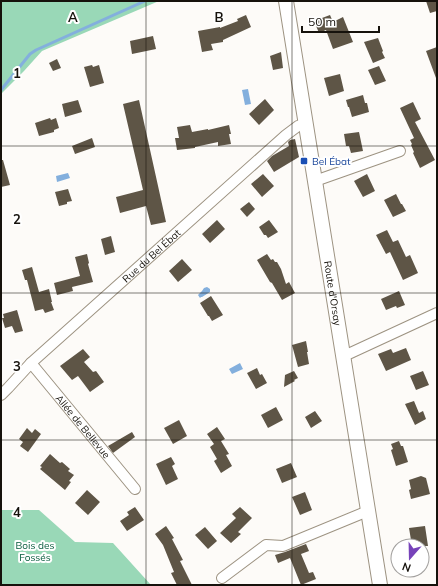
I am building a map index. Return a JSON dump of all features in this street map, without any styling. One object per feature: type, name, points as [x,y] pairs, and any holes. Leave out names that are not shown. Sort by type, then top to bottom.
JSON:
[{"type":"main road","name":"Route d'Orsay","points":[[286,1],[380,585]]},
{"type":"street","name":"Rue du Bel Ébat","points":[[1,394],[32,363],[286,135],[298,126],[306,123]]},
{"type":"street","points":[[315,181],[351,170],[400,151]]},
{"type":"street","points":[[344,356],[437,313]]},
{"type":"street","name":"Allée de Bellevue","points":[[32,363],[136,489]]},
{"type":"street","points":[[222,578],[266,545],[283,546],[368,511]]},
{"type":"green space","points":[[1,1],[159,1],[42,51],[1,94]]},
{"type":"green space","name":"Bois des Fossés","points":[[1,510],[39,510],[75,542],[113,543],[151,585],[1,585]]},
{"type":"water","points":[[248,89],[251,104],[245,105],[242,90]]},
{"type":"water","points":[[68,173],[70,178],[57,182],[56,176]]},
{"type":"water","points":[[207,287],[210,289],[210,292],[200,298],[198,295],[204,288]]},
{"type":"water","points":[[240,363],[243,369],[232,374],[229,369]]},
{"type":"building","points":[[426,1],[437,1],[437,11],[430,13]]},
{"type":"building","points":[[246,15],[251,27],[223,40],[223,42],[211,44],[213,50],[202,52],[198,31],[220,28],[238,21],[237,19]]},
{"type":"building","points":[[330,15],[333,22],[343,17],[353,42],[333,49],[326,30],[319,33],[314,21]]},
{"type":"building","points":[[153,36],[156,49],[132,54],[130,41]]},
{"type":"building","points":[[378,38],[385,58],[373,63],[364,42]]},
{"type":"building","points":[[437,47],[437,78],[436,78],[426,51]]},
{"type":"building","points":[[281,52],[283,68],[273,70],[270,56]]},
{"type":"building","points":[[57,59],[61,68],[53,71],[49,63]]},
{"type":"building","points":[[92,65],[93,67],[99,65],[104,83],[90,87],[84,67]]},
{"type":"building","points":[[379,66],[386,81],[375,85],[368,70]]},
{"type":"building","points":[[340,74],[344,91],[329,96],[324,78]]},
{"type":"building","points":[[363,95],[369,112],[352,117],[346,100]]},
{"type":"building","points":[[265,99],[274,110],[259,125],[249,114]]},
{"type":"building","points":[[78,100],[82,112],[65,117],[62,104]]},
{"type":"building","points":[[139,100],[166,222],[151,225],[146,206],[120,213],[116,197],[143,190],[123,104]]},
{"type":"building","points":[[413,102],[421,119],[415,122],[435,160],[420,168],[413,153],[410,140],[414,138],[400,108]]},
{"type":"building","points":[[50,118],[51,120],[56,118],[59,128],[54,130],[54,132],[39,136],[35,123]]},
{"type":"building","points":[[190,125],[192,132],[229,125],[231,144],[218,146],[218,142],[195,148],[177,150],[175,138],[179,138],[177,127]]},
{"type":"building","points":[[359,132],[363,151],[351,153],[349,146],[346,146],[344,134]]},
{"type":"building","points":[[92,138],[95,147],[75,154],[72,146]]},
{"type":"building","points":[[295,139],[299,157],[274,172],[267,161],[272,156],[289,146],[288,142],[290,140]]},
{"type":"building","points":[[1,160],[3,160],[10,185],[1,187]]},
{"type":"building","points":[[263,174],[274,186],[262,197],[251,184]]},
{"type":"building","points":[[367,174],[375,191],[363,197],[354,181]]},
{"type":"building","points":[[68,189],[72,201],[59,206],[55,192]]},
{"type":"building","points":[[396,194],[406,211],[393,217],[384,200]]},
{"type":"building","points":[[249,202],[255,209],[247,217],[240,209]]},
{"type":"building","points":[[217,220],[225,229],[210,243],[202,234]]},
{"type":"building","points":[[269,220],[278,232],[268,238],[259,227]]},
{"type":"building","points":[[387,230],[393,242],[398,240],[406,257],[410,255],[418,273],[403,280],[390,252],[386,254],[376,235]]},
{"type":"building","points":[[111,236],[115,252],[105,255],[101,239]]},
{"type":"building","points":[[87,254],[93,282],[72,287],[73,291],[57,295],[54,283],[80,276],[75,257]]},
{"type":"building","points":[[267,254],[271,260],[273,259],[277,262],[286,284],[289,282],[295,293],[282,300],[257,260]]},
{"type":"building","points":[[182,259],[192,270],[178,282],[169,271]]},
{"type":"building","points":[[32,267],[39,292],[49,289],[54,310],[45,313],[43,309],[35,311],[27,280],[25,280],[22,270]]},
{"type":"building","points":[[399,291],[405,305],[397,308],[396,306],[386,310],[381,299]]},
{"type":"building","points":[[211,296],[223,315],[212,321],[200,303]]},
{"type":"building","points":[[17,310],[23,331],[15,333],[12,326],[5,328],[2,318],[4,318],[3,314]]},
{"type":"building","points":[[306,341],[309,364],[298,367],[292,345]]},
{"type":"building","points":[[406,348],[411,360],[386,371],[378,354],[391,349],[393,353]]},
{"type":"building","points":[[83,349],[90,357],[84,362],[93,372],[96,371],[104,382],[90,392],[78,376],[72,380],[60,366]]},
{"type":"building","points":[[257,368],[260,375],[262,374],[267,383],[256,389],[247,373]]},
{"type":"building","points":[[294,371],[298,378],[284,387],[285,375]]},
{"type":"building","points":[[423,371],[429,385],[416,390],[410,376]]},
{"type":"building","points":[[414,401],[419,413],[423,411],[426,419],[415,425],[405,404]]},
{"type":"building","points":[[276,407],[283,420],[268,428],[261,415]]},
{"type":"building","points":[[315,411],[322,421],[311,428],[305,417]]},
{"type":"building","points":[[179,420],[187,436],[173,444],[164,428]]},
{"type":"building","points":[[217,427],[225,439],[221,441],[229,454],[226,455],[232,466],[221,473],[214,461],[217,459],[210,447],[214,444],[207,434]]},
{"type":"building","points":[[27,428],[32,433],[35,429],[41,434],[28,452],[20,446],[23,442],[19,439]]},
{"type":"building","points":[[132,432],[135,437],[113,453],[108,446]]},
{"type":"building","points":[[399,441],[401,446],[403,446],[408,462],[396,466],[391,450],[393,449],[391,444]]},
{"type":"building","points":[[50,454],[70,469],[68,471],[74,475],[69,481],[71,482],[65,490],[40,469],[42,467],[40,466]]},
{"type":"building","points":[[171,457],[175,464],[172,466],[178,479],[166,485],[156,464]]},
{"type":"building","points":[[291,463],[297,477],[282,483],[276,469]]},
{"type":"building","points":[[421,476],[426,478],[430,494],[411,499],[409,480]]},
{"type":"building","points":[[87,490],[100,502],[88,515],[75,503]]},
{"type":"building","points":[[305,492],[312,510],[300,515],[292,497]]},
{"type":"building","points":[[135,507],[144,520],[127,531],[120,521],[129,515],[127,512]]},
{"type":"building","points":[[240,507],[252,518],[238,532],[241,534],[231,543],[220,533],[236,518],[232,514]]},
{"type":"building","points":[[166,526],[174,538],[172,539],[183,560],[180,561],[192,585],[177,585],[171,573],[174,572],[163,545],[155,534]]},
{"type":"building","points":[[425,526],[427,538],[411,538],[409,528]]},
{"type":"building","points":[[205,527],[217,541],[208,549],[195,535]]},
{"type":"building","points":[[306,544],[309,551],[301,554],[309,573],[313,572],[316,579],[301,585],[290,558],[278,563],[275,555]]},
{"type":"waterway","points":[[1,90],[30,54],[36,50],[145,1]]},
{"type":"place","name":"Bel Ébat","points":[[304,161]]}]
